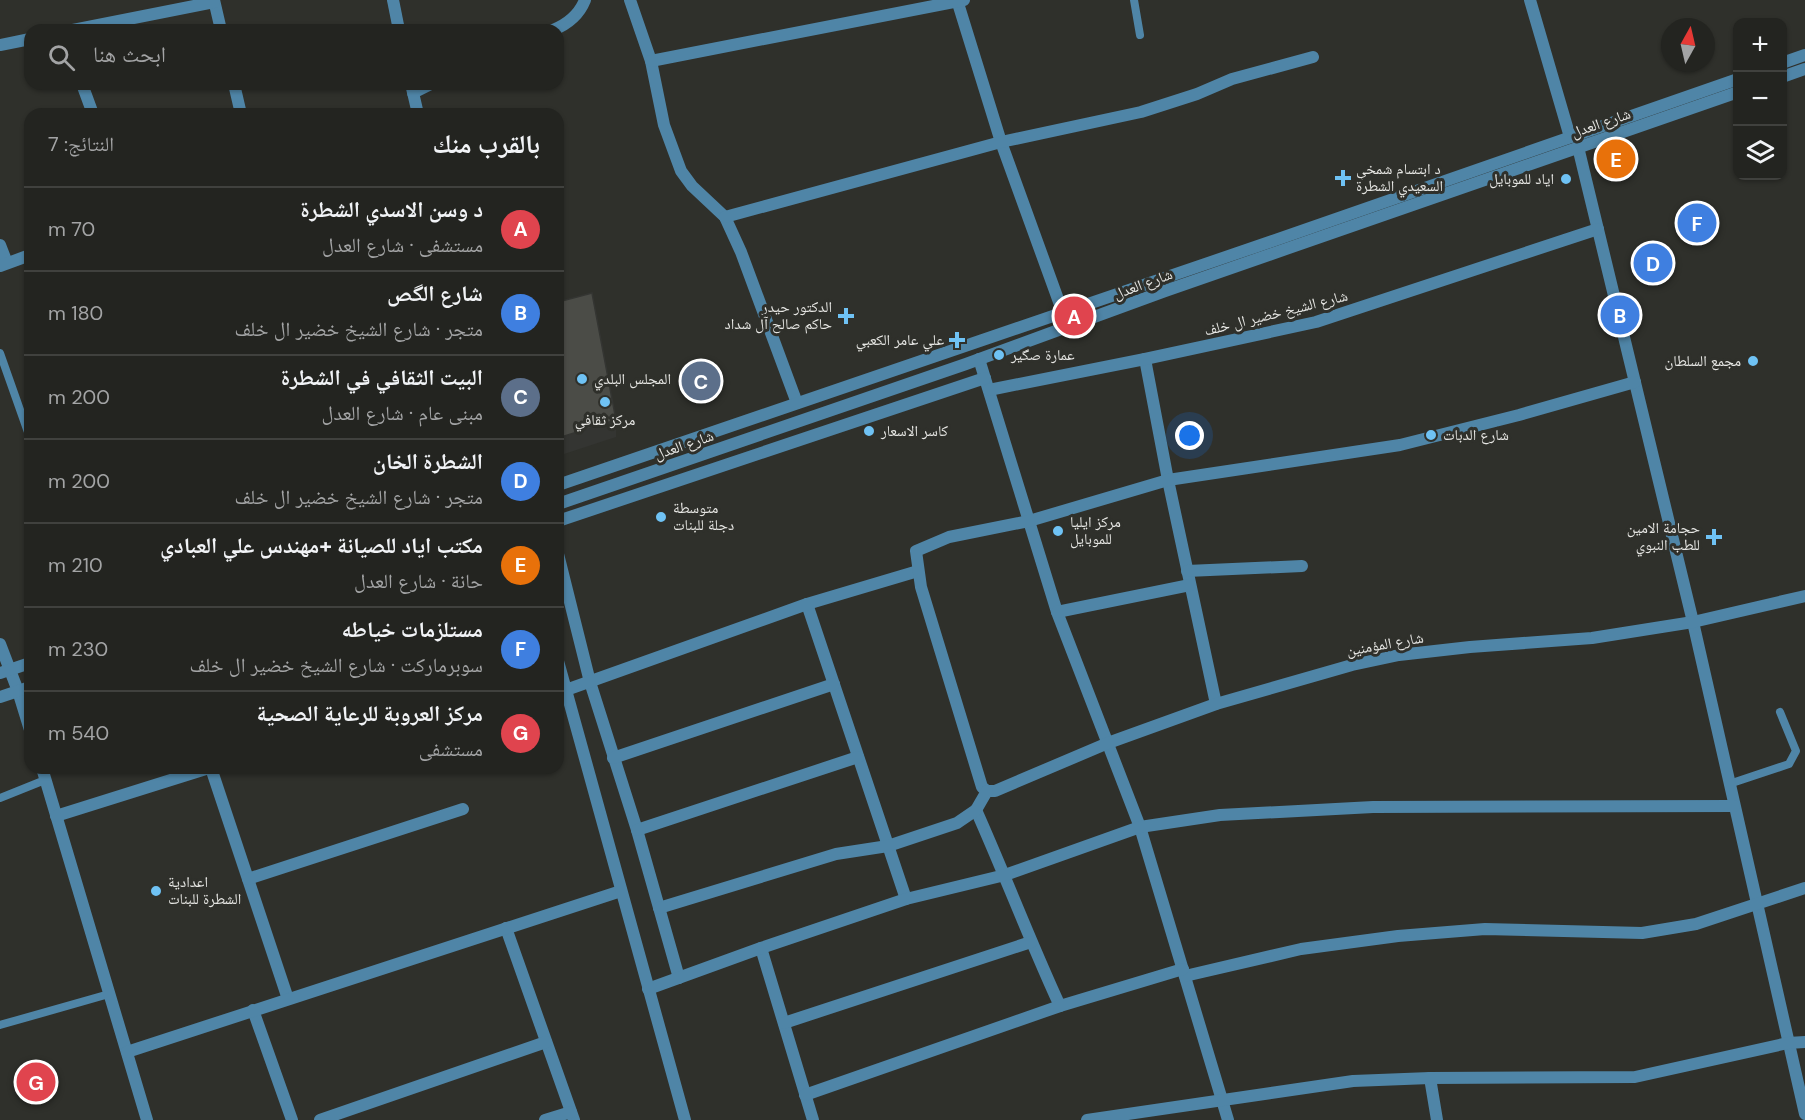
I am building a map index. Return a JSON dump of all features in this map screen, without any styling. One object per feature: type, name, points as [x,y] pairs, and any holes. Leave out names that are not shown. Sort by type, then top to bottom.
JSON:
[{"type":"street","points":[[393,0],[398,24]]},
{"type":"street","points":[[564,25],[581,9],[585,0]]},
{"type":"street","points":[[630,0],[651,61],[664,124],[681,171],[692,186],[725,217],[741,252],[797,403]]},
{"type":"street","points":[[651,61],[959,0],[1001,142],[1063,313]]},
{"type":"street","points":[[1530,0],[1598,229],[1693,622],[1805,1114]]},
{"type":"street","points":[[102,24],[214,1],[220,24]]},
{"type":"street","points":[[0,45],[24,40]]},
{"type":"street","points":[[1787,61],[1805,55]]},
{"type":"street","points":[[725,217],[1001,142],[1141,112],[1197,94],[1232,79],[1313,57]]},
{"type":"street","points":[[1787,74],[1805,69]]},
{"type":"street","name":"شارع العدل","points":[[564,502],[979,359],[1574,142],[1733,81]]},
{"type":"street","points":[[84,90],[91,108]]},
{"type":"street","points":[[235,90],[240,108]]},
{"type":"street","points":[[412,90],[417,108]]},
{"type":"street","name":"شارع العدل","points":[[564,483],[1574,142],[1733,93]]},
{"type":"street","name":"شارع الشيخ خضير ال خلف","points":[[564,519],[987,384],[1145,359],[1316,322],[1598,229]]},
{"type":"street","points":[[0,245],[3,265],[24,257]]},
{"type":"street","points":[[979,359],[1057,612],[1140,826],[1228,1120]]},
{"type":"street","points":[[1145,359],[1168,480],[1216,704]]},
{"type":"street","points":[[659,908],[836,854],[888,846],[957,823],[976,810],[987,791],[982,787],[918,571],[916,551],[949,537],[1029,521],[1168,480],[1401,445],[1635,382]]},
{"type":"street","points":[[1187,571],[1302,566]]},
{"type":"street","points":[[566,690],[807,604],[918,571]]},
{"type":"street","points":[[564,578],[590,682],[637,830],[679,978]]},
{"type":"street","points":[[1057,612],[1190,585]]},
{"type":"street","name":"شارع المؤمنين","points":[[987,791],[994,791],[1108,743],[1216,704],[1352,664],[1398,655],[1470,647],[1592,638],[1693,622],[1805,596]]},
{"type":"street","points":[[807,604],[906,899]]},
{"type":"street","points":[[0,644],[5,671],[24,689],[0,697]]},
{"type":"street","points":[[5,671],[24,665]]},
{"type":"street","points":[[564,683],[685,1120]]},
{"type":"street","points":[[613,758],[834,684]]},
{"type":"street","points":[[637,830],[858,756]]},
{"type":"street","points":[[44,774],[147,1120]]},
{"type":"street","points":[[56,816],[191,774]]},
{"type":"street","points":[[212,774],[288,999]]},
{"type":"street","points":[[648,988],[906,899],[1005,875],[1140,826],[1220,815],[1373,807],[1734,806]]},
{"type":"street","points":[[248,879],[464,809]]},
{"type":"street","points":[[976,810],[1060,1006]]},
{"type":"street","points":[[806,1095],[1060,1006],[1184,972],[1301,949],[1398,936],[1485,929],[1642,933],[1696,924],[1805,888]]},
{"type":"street","points":[[127,1052],[621,891]]},
{"type":"street","points":[[506,928],[573,1116],[545,1120]]},
{"type":"street","points":[[784,1023],[1031,942]]},
{"type":"street","points":[[761,948],[813,1120]]},
{"type":"street","points":[[253,1011],[292,1120]]},
{"type":"street","points":[[320,1120],[546,1042]]},
{"type":"street","points":[[1087,1120],[1353,1081],[1430,1078],[1635,1077],[1788,1043],[1805,1042]]},
{"type":"street","points":[[1430,1078],[1437,1120]]},
{"type":"lane","points":[[1134,0],[1140,35]]},
{"type":"lane","points":[[0,353],[24,421]]},
{"type":"lane","points":[[1730,784],[1789,764],[1796,751],[1780,712]]},
{"type":"lane","points":[[0,798],[44,774]]},
{"type":"lane","points":[[0,1025],[109,994]]},
{"type":"building","name":"المجلس البلدي","points":[[592,293],[616,420],[564,436],[564,300]]},
{"type":"place","name":"مكتب اياد للصيانة +مهندس علي العبادي","points":[[1616,159]]},
{"type":"place","name":"د ابتسام شمخي السعيدي الشطرة","points":[[1343,178]]},
{"type":"place","name":"اياد للموبايل","points":[[1566,179]]},
{"type":"place","name":"مستلزمات خياطه","points":[[1697,223]]},
{"type":"place","name":"الشطرة الخان","points":[[1653,263]]},
{"type":"place","name":"شارع الگص","points":[[1620,315]]},
{"type":"place","name":"الدكتور حيدر حاكم صالح آل شداد","points":[[846,316]]},
{"type":"place","name":"د وسن الاسدي الشطرة","points":[[1074,316]]},
{"type":"place","name":"علي عامر الكعبي","points":[[957,340]]},
{"type":"place","name":"عمارة صگير","points":[[999,355]]},
{"type":"place","name":"مجمع السلطان","points":[[1753,361]]},
{"type":"place","name":"المجلس البلدي","points":[[582,379]]},
{"type":"place","name":"البيت الثقافي في الشطرة","points":[[701,381]]},
{"type":"place","name":"مركز ثقافي","points":[[605,402]]},
{"type":"place","name":"كاسر الاسعار","points":[[869,431]]},
{"type":"place","name":"شارع الدبات","points":[[1431,435]]},
{"type":"place","name":"متوسطة دجلة للبنات","points":[[661,517]]},
{"type":"place","name":"مركز ايليا للموبايل","points":[[1058,531]]},
{"type":"place","name":"حجامة الامين للطب النبوي","points":[[1714,537]]},
{"type":"place","name":"اعدادية الشطرة للبنات","points":[[156,891]]},
{"type":"place","name":"مركز العروبة للرعاية الصحية","points":[[36,1082]]}]
